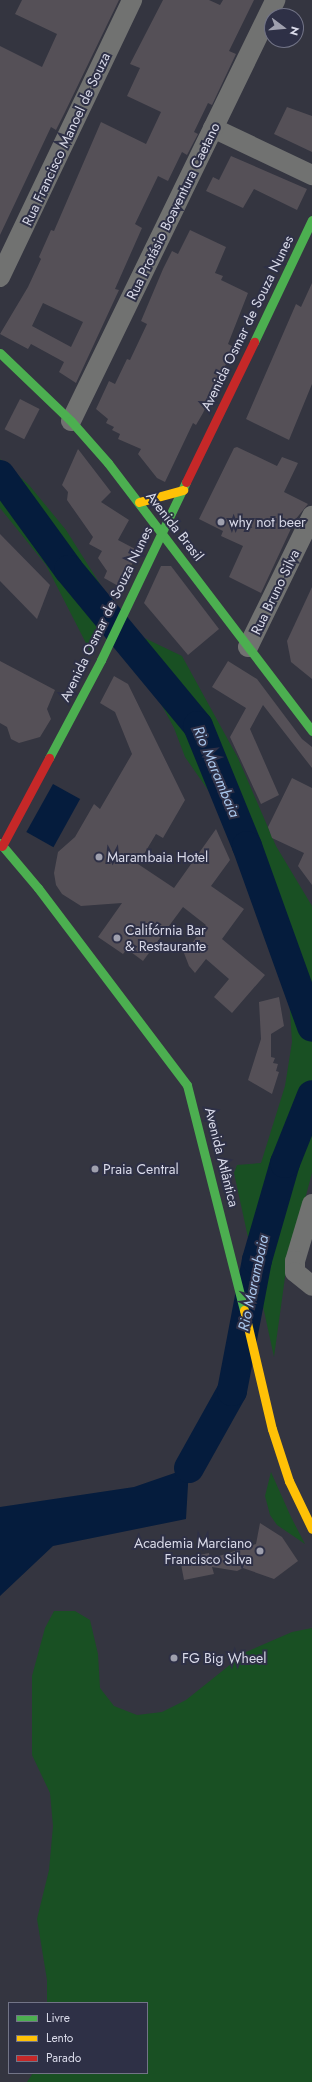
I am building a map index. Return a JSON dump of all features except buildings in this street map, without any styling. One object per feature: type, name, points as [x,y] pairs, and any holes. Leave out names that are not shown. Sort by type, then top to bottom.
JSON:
[{"type":"main road","name":"Avenida Osmar de Souza Nunes","points":[[1,845],[101,660],[312,220]]},
{"type":"main road","name":"Avenida Brasil","points":[[0,353],[72,421],[139,502],[312,731]]},
{"type":"main road","points":[[139,502],[182,490]]},
{"type":"main road","name":"Avenida Atlântica","points":[[1,845],[38,888],[184,1080],[193,1101],[272,1429],[289,1481],[312,1529]]},
{"type":"street","name":"Rua Francisco Manoel de Souza","points":[[0,278],[132,0]]},
{"type":"street","name":"Rua Protásio Boaventura Caetano","points":[[72,421],[275,0]]},
{"type":"street","points":[[213,128],[312,175]]},
{"type":"street","name":"Rua Bruno Silva","points":[[248,647],[312,516]]},
{"type":"street","points":[[312,1204],[294,1260],[295,1272],[312,1286]]},
{"type":"green space","points":[[0,459],[29,485],[66,530],[112,603],[90,651],[46,565],[0,508]]},
{"type":"green space","points":[[136,634],[182,656],[238,758],[276,846],[312,906],[312,1173],[286,1270],[274,1357],[234,1173],[237,1165],[261,1163],[285,1086],[292,1042],[287,965],[250,884],[224,813],[185,757],[174,728],[145,674],[127,659]]},
{"type":"green space","points":[[271,1472],[305,1544],[277,1525],[270,1515],[265,1496]]},
{"type":"green space","points":[[54,1611],[75,1611],[90,1620],[98,1654],[100,1688],[114,1706],[137,1715],[162,1712],[186,1700],[246,1652],[292,1632],[312,1628],[312,2082],[27,2082],[32,2074],[148,2074],[148,2002],[47,2002],[47,1980],[37,1919],[49,1870],[53,1826],[50,1793],[32,1755],[32,1676],[45,1628]]},
{"type":"water","points":[[53,784],[80,799],[53,847],[26,832]]},
{"type":"water","points":[[189,1468],[186,1519],[53,1546],[0,1596],[0,1507],[134,1487]]},
{"type":"waterway","name":"Rio Marambaia","points":[[0,475],[69,570],[198,726],[247,846],[312,1027]]},
{"type":"waterway","name":"Rio Marambaia","points":[[189,1468],[232,1391],[257,1260],[285,1163],[312,1095]]},
{"type":"traffic: fast","points":[[254,342],[312,220]]},
{"type":"traffic: fast","points":[[0,353],[71,421],[108,463],[312,731]]},
{"type":"traffic: fast","points":[[49,758],[101,660],[186,482]]},
{"type":"traffic: fast","points":[[0,843],[38,888],[187,1085],[244,1310]]},
{"type":"traffic: slow","points":[[139,502],[183,490]]},
{"type":"traffic: slow","points":[[244,1310],[272,1429],[289,1481],[312,1529]]},
{"type":"traffic: jam","points":[[186,482],[254,342]]},
{"type":"traffic: jam","points":[[2,846],[49,758]]},
{"type":"place","name":"why not beer","points":[[221,522]]},
{"type":"place","name":"Marambaia Hotel","points":[[99,857]]},
{"type":"place","name":"Califórnia Bar & Restaurante","points":[[117,938]]},
{"type":"place","name":"Praia Central","points":[[95,1169]]},
{"type":"place","name":"Academia Marciano Francisco Silva","points":[[260,1551]]},
{"type":"place","name":"FG Big Wheel","points":[[174,1658]]}]
